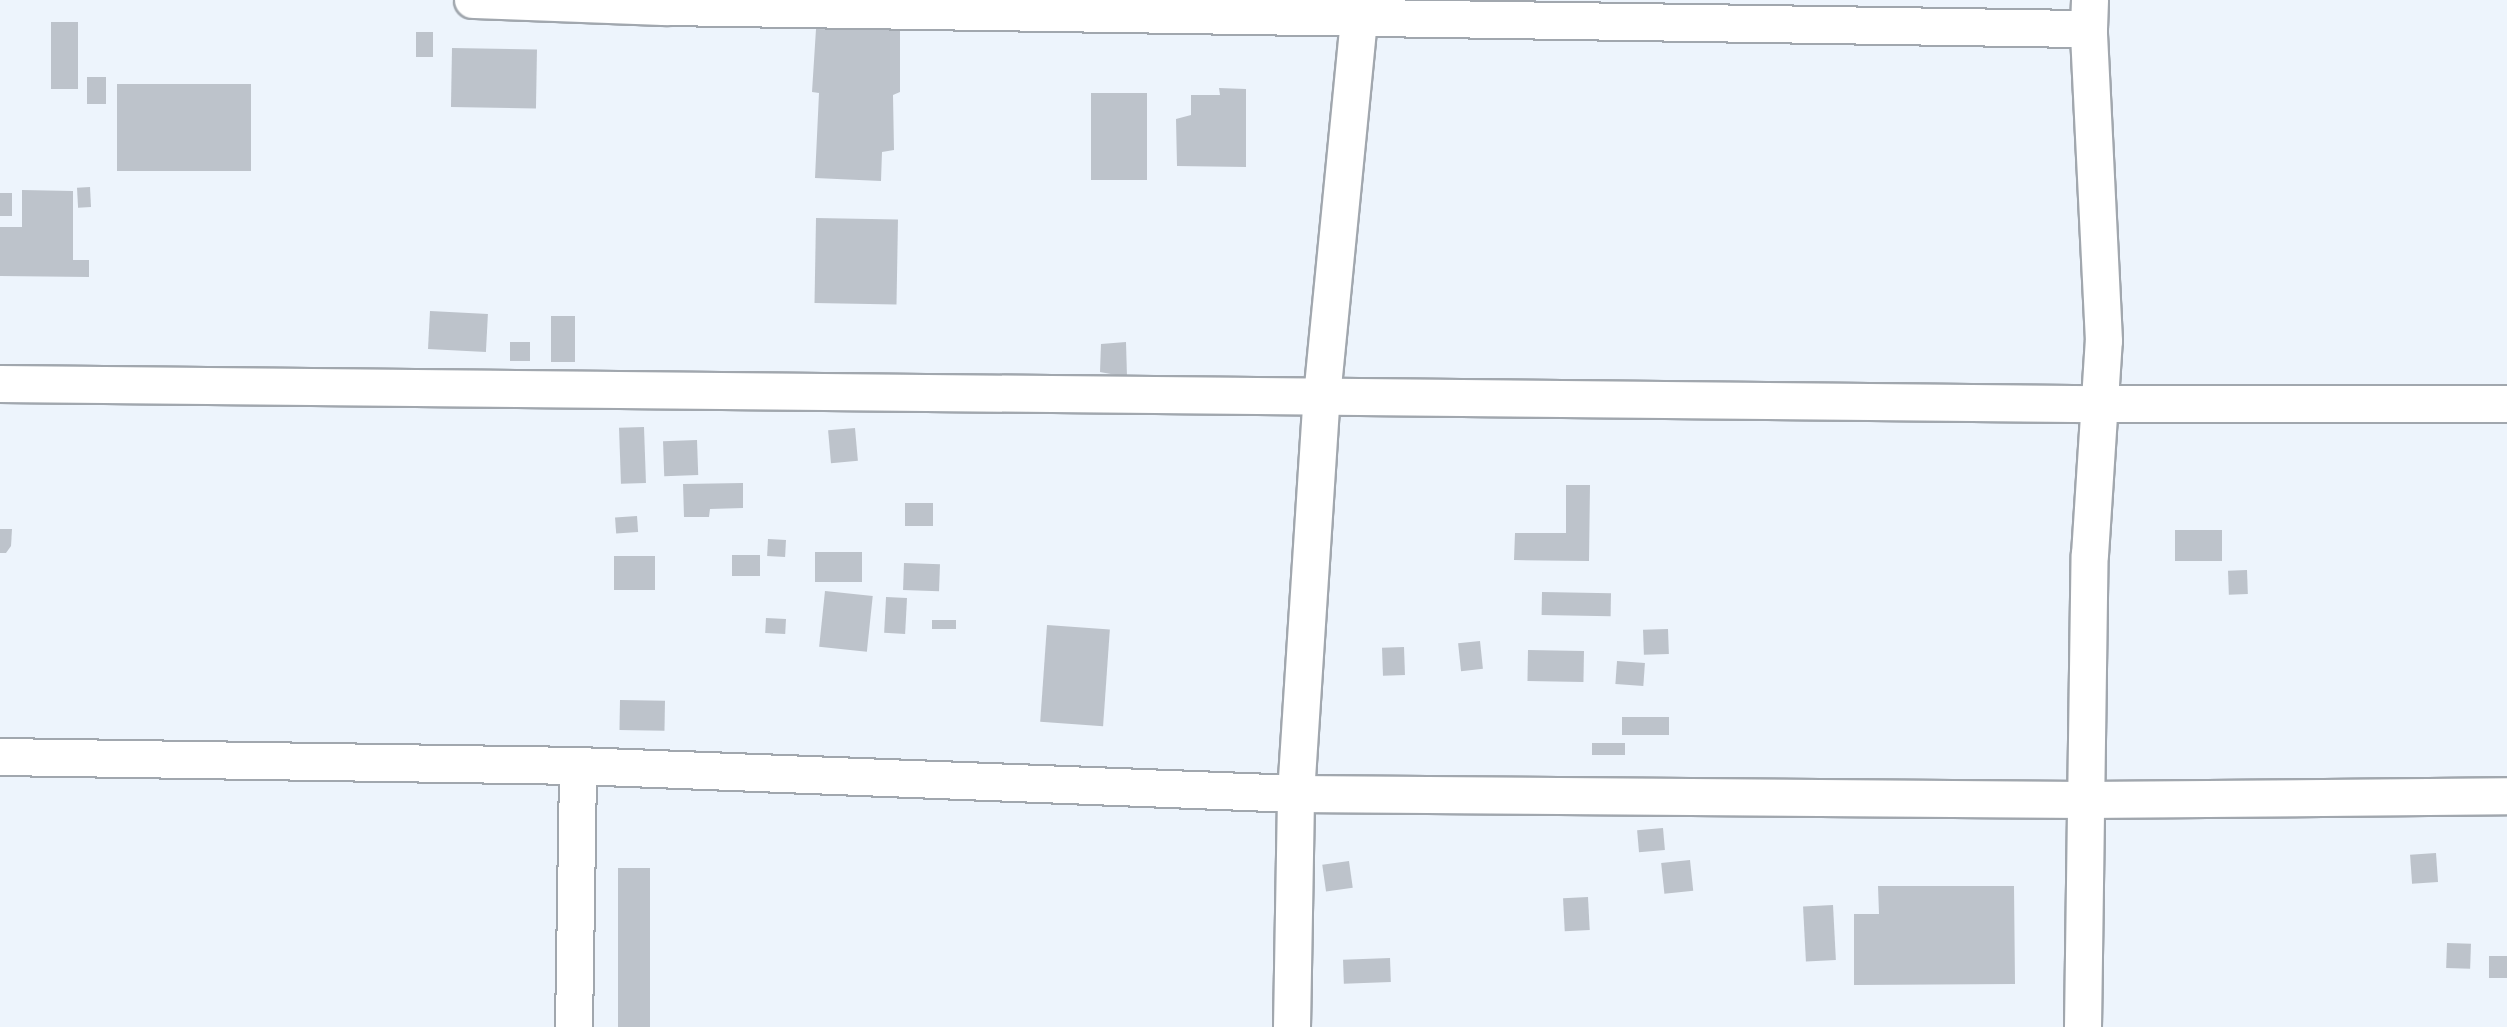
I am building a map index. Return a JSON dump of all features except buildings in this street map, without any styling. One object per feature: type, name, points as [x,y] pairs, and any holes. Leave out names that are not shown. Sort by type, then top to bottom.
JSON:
[{"type":"street","points":[[473,0],[2090,15],[2104,341],[2090,555],[2083,1027]]},
{"type":"street","points":[[1292,1027],[1296,794],[1322,397],[1337,213],[1360,8]]},
{"type":"street","points":[[0,384],[2100,404],[2507,404]]},
{"type":"street","points":[[0,757],[578,766],[1296,794],[2085,800],[2507,796]]},
{"type":"street","points":[[574,1027],[578,766]]}]
